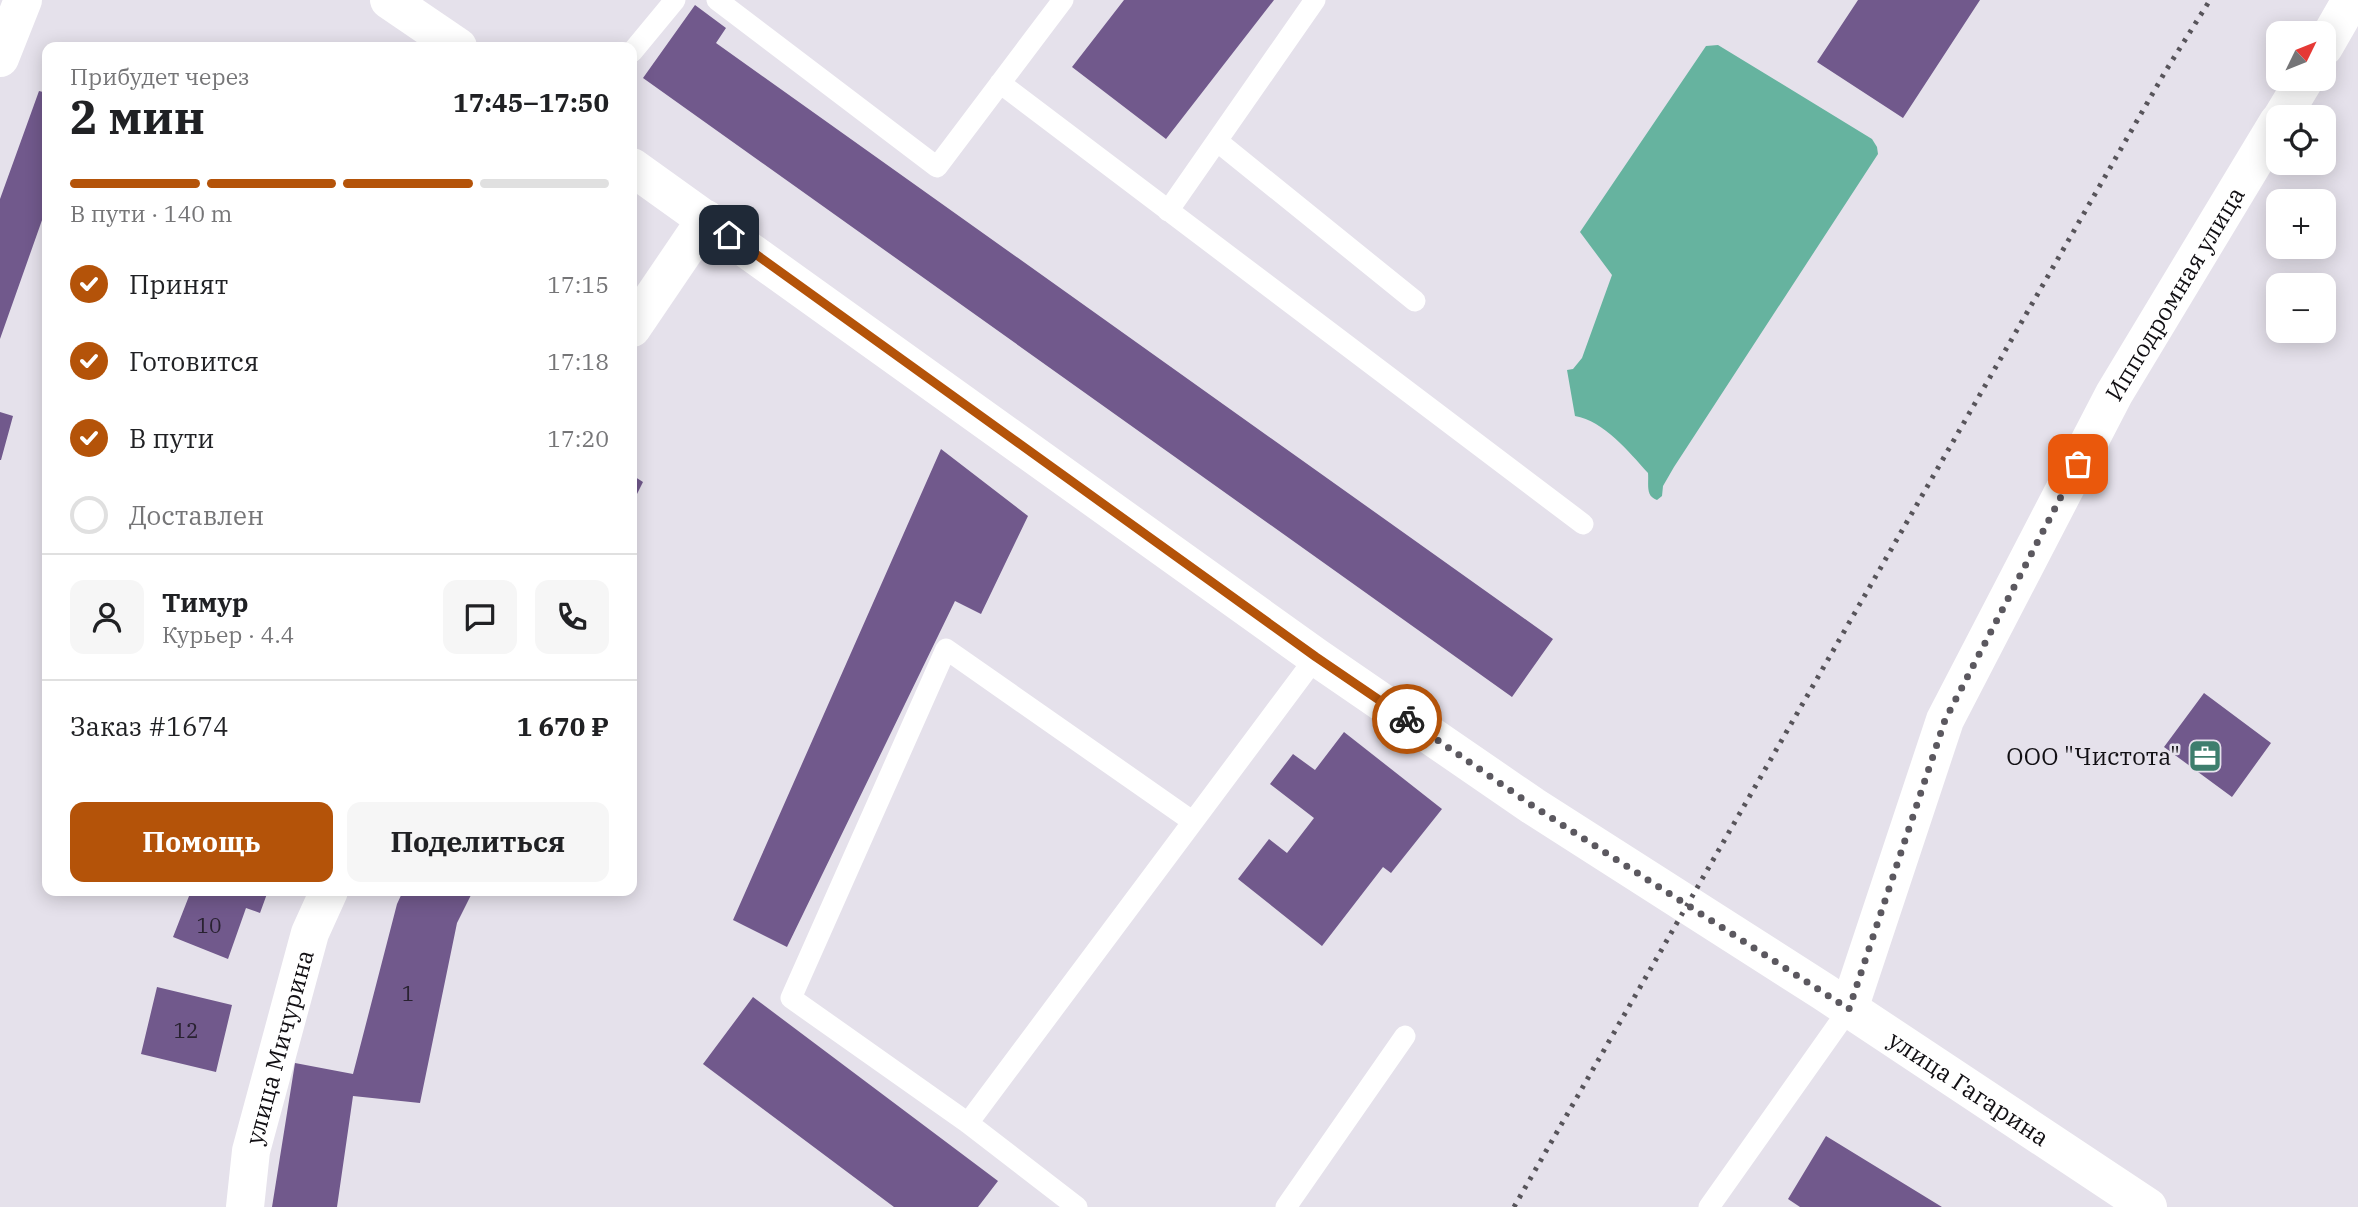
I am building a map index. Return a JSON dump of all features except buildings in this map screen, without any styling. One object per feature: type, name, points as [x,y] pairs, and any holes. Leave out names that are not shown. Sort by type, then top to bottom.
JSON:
[{"type":"street","points":[[0,58],[23,0]]},
{"type":"street","points":[[389,0],[451,42]]},
{"type":"street","points":[[2336,26],[2351,0]]},
{"type":"street","name":"Ипподромная улица","points":[[1849,1009],[1945,720],[2115,394],[2266,142]]},
{"type":"street","points":[[637,171],[1316,657]]},
{"type":"street","points":[[637,321],[706,219]]},
{"type":"street","name":"улица Гагарина","points":[[1316,657],[1566,827],[1849,1009],[2148,1207]]},
{"type":"street","name":"улица Мичурина","points":[[245,1207],[251,1152],[310,933],[327,896]]},
{"type":"lane","points":[[637,46],[675,0]]},
{"type":"lane","points":[[717,0],[937,167],[1063,0]]},
{"type":"lane","points":[[1168,211],[1315,0]]},
{"type":"lane","points":[[1000,83],[1583,524]]},
{"type":"lane","points":[[1217,141],[1415,301]]},
{"type":"lane","points":[[1077,1207],[968,1123],[791,998],[946,649],[1192,821]]},
{"type":"lane","points":[[968,1123],[1316,657]]},
{"type":"lane","points":[[1709,1207],[1849,1009]]},
{"type":"lane","points":[[1286,1207],[1405,1036]]},
{"type":"shaded area","points":[[1718,45],[1872,139],[1878,154],[1674,467],[1663,486],[1662,496],[1657,500],[1649,493],[1648,473],[1624,447],[1596,424],[1575,416],[1567,370],[1573,369],[1582,358],[1612,275],[1580,232],[1706,46]]},
{"type":"railway","points":[[1514,1207],[2165,72],[2210,0]]},
{"type":"way so far","points":[[1407,719],[1533,806],[1849,1009],[1945,720],[2078,464]]},
{"type":"place","name":"ООО \"Чистота\"","points":[[2205,756]]},
{"type":"route","points":[[729,235],[1316,657],[1407,719]]}]
